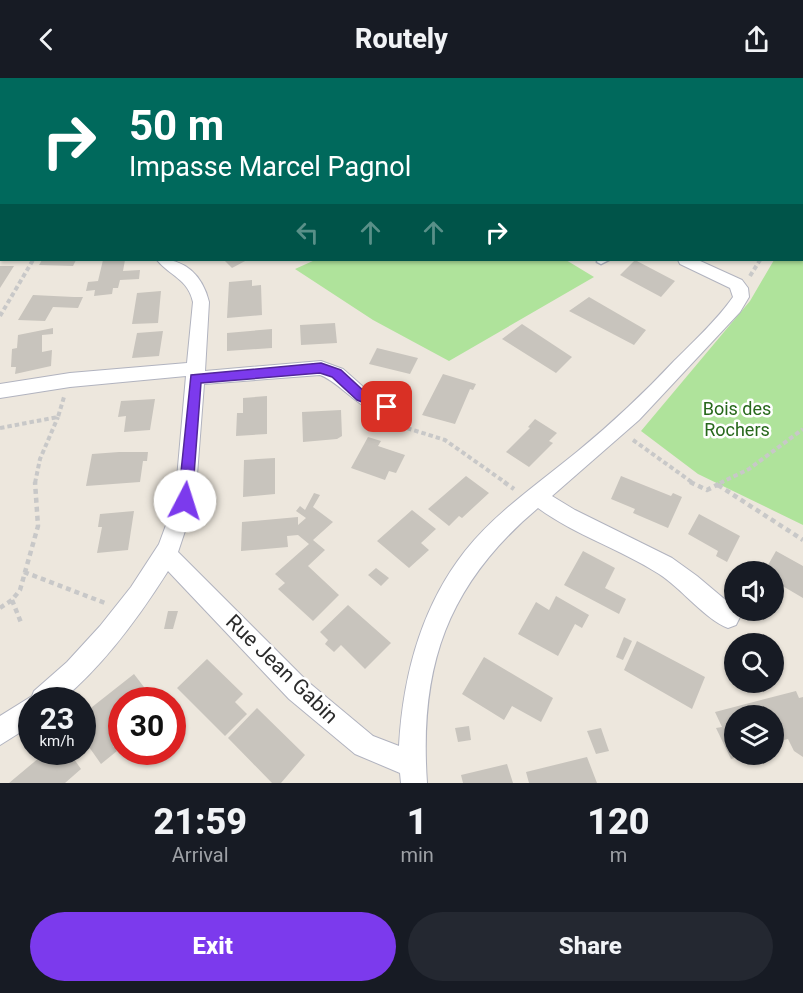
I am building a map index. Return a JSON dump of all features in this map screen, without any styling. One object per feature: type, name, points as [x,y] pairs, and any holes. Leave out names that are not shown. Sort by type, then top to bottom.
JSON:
[{"type":"street","points":[[60,687],[126,611],[165,555],[185,501],[201,328],[199,289],[183,272],[166,261]]},
{"type":"street","points":[[413,774],[416,692],[431,633],[452,589],[473,558],[496,532],[617,429],[734,308],[741,297],[740,288],[736,284],[688,261]]},
{"type":"street","points":[[0,391],[70,380],[321,368],[337,374],[362,397],[387,407]]},
{"type":"street","points":[[535,500],[664,565],[696,588],[724,613]]},
{"type":"street","name":"Rue Jean Gabin","points":[[165,555],[298,690],[364,745],[413,774]]},
{"type":"street","points":[[0,732],[18,719]]},
{"type":"path","points":[[0,316],[32,261]]},
{"type":"path","points":[[0,608],[12,600],[20,590],[38,526],[34,487],[40,459],[58,417],[70,380]]},
{"type":"path","points":[[387,407],[397,425],[445,440],[535,500]]},
{"type":"path","points":[[0,428],[58,417]]},
{"type":"path","points":[[617,429],[688,481],[707,490],[749,469],[803,429]]},
{"type":"path","points":[[718,485],[803,540]]},
{"type":"path","points":[[24,572],[126,611]]},
{"type":"path","points":[[12,600],[22,625]]},
{"type":"green space","points":[[313,261],[568,261],[594,277],[449,361],[373,320],[295,269]]},
{"type":"green space","name":"Bois des Rochers","points":[[773,261],[803,261],[803,525],[698,474],[641,431],[750,301]]},
{"type":"building","points":[[41,261],[76,261],[73,266],[39,265]]},
{"type":"building","points":[[103,261],[125,261],[123,271],[140,270],[139,279],[120,280],[118,288],[113,288],[112,294],[94,296],[95,290],[86,291],[88,282],[98,281]]},
{"type":"building","points":[[225,261],[245,261],[232,268]]},
{"type":"building","points":[[634,261],[637,261],[675,281],[661,297],[620,275]]},
{"type":"building","points":[[0,266],[14,266],[0,288]]},
{"type":"building","points":[[252,280],[252,286],[261,285],[262,315],[227,318],[229,282]]},
{"type":"building","points":[[161,291],[158,323],[132,324],[137,293]]},
{"type":"building","points":[[33,295],[83,297],[78,308],[53,307],[45,321],[18,320]]},
{"type":"building","points":[[589,297],[646,330],[634,345],[569,311]]},
{"type":"building","points":[[335,323],[337,343],[301,345],[300,325]]},
{"type":"building","points":[[522,324],[572,357],[556,373],[502,339]]},
{"type":"building","points":[[53,328],[53,334],[42,335],[42,352],[52,350],[51,366],[15,374],[16,367],[11,367],[12,349],[17,348],[18,335]]},
{"type":"building","points":[[272,329],[272,348],[227,351],[227,333]]},
{"type":"building","points":[[163,331],[159,356],[132,358],[137,333]]},
{"type":"building","points":[[377,348],[418,358],[410,374],[369,364]]},
{"type":"building","points":[[443,374],[476,384],[473,390],[470,389],[455,424],[422,415]]},
{"type":"building","points":[[267,396],[267,434],[236,436],[237,413],[243,413],[243,398]]},
{"type":"building","points":[[155,399],[150,430],[124,432],[126,416],[118,417],[121,401]]},
{"type":"building","points":[[341,410],[342,436],[337,439],[303,442],[302,412]]},
{"type":"building","points":[[535,419],[557,433],[549,441],[553,443],[529,467],[506,452],[530,428],[528,427]]},
{"type":"building","points":[[368,437],[381,441],[378,446],[405,455],[396,473],[389,471],[385,480],[351,468]]},
{"type":"building","points":[[148,452],[147,461],[143,461],[140,482],[86,486],[92,454]]},
{"type":"building","points":[[275,458],[275,494],[243,497],[244,460]]},
{"type":"building","points":[[466,476],[489,493],[462,518],[459,516],[449,526],[428,509]]},
{"type":"building","points":[[621,476],[671,496],[673,493],[682,497],[668,528],[633,513],[635,509],[611,499]]},
{"type":"building","points":[[314,493],[320,495],[313,507],[333,522],[313,540],[325,550],[308,566],[339,595],[313,621],[278,589],[285,583],[275,574],[309,544],[298,535],[287,536],[288,547],[241,551],[242,522],[298,517],[298,525],[306,518],[296,511],[300,506],[305,510]]},
{"type":"building","points":[[412,510],[436,529],[421,543],[429,550],[409,568],[377,541]]},
{"type":"building","points":[[134,511],[128,550],[97,553],[102,527],[98,527],[100,514]]},
{"type":"building","points":[[699,514],[740,536],[728,561],[725,561],[716,556],[718,551],[688,534]]},
{"type":"building","points":[[583,551],[615,568],[605,588],[626,599],[619,614],[564,585]]},
{"type":"building","points":[[776,551],[803,566],[803,598],[784,587],[784,561],[770,561]]},
{"type":"building","points":[[376,568],[389,578],[381,586],[368,575]]},
{"type":"building","points":[[556,596],[589,615],[582,628],[575,624],[558,656],[518,634],[536,602],[549,610]]},
{"type":"building","points":[[348,605],[391,643],[365,669],[341,645],[334,652],[325,644],[328,640],[320,632]]},
{"type":"building","points":[[168,611],[178,611],[173,629],[164,629]]},
{"type":"building","points":[[624,637],[632,641],[623,660],[616,657]]},
{"type":"building","points":[[637,641],[705,677],[692,709],[624,670]]},
{"type":"building","points":[[484,657],[553,698],[541,722],[512,706],[504,720],[462,694]]},
{"type":"building","points":[[207,659],[243,694],[235,702],[247,714],[225,736],[186,697],[186,687],[178,687]]},
{"type":"building","points":[[134,674],[144,687],[117,687]]},
{"type":"building","points":[[796,691],[799,698],[803,697],[803,757],[794,751],[788,739],[784,740],[784,705],[742,705]]},
{"type":"building","points":[[108,694],[108,758],[101,764],[96,757],[96,704]]},
{"type":"building","points":[[257,708],[305,755],[281,783],[272,783],[228,738]]},
{"type":"building","points":[[724,710],[724,745],[716,728],[722,727],[715,712]]},
{"type":"building","points":[[469,726],[471,740],[458,742],[455,728]]},
{"type":"building","points":[[601,728],[609,751],[596,754],[587,731]]},
{"type":"building","points":[[587,757],[597,783],[529,783],[526,772]]},
{"type":"building","points":[[507,764],[513,783],[463,783],[461,775]]},
{"type":"building","points":[[30,765],[78,765],[81,769],[65,783],[9,783]]},
{"type":"route","points":[[185,501],[195,378],[329,369],[362,397],[387,407]]}]
